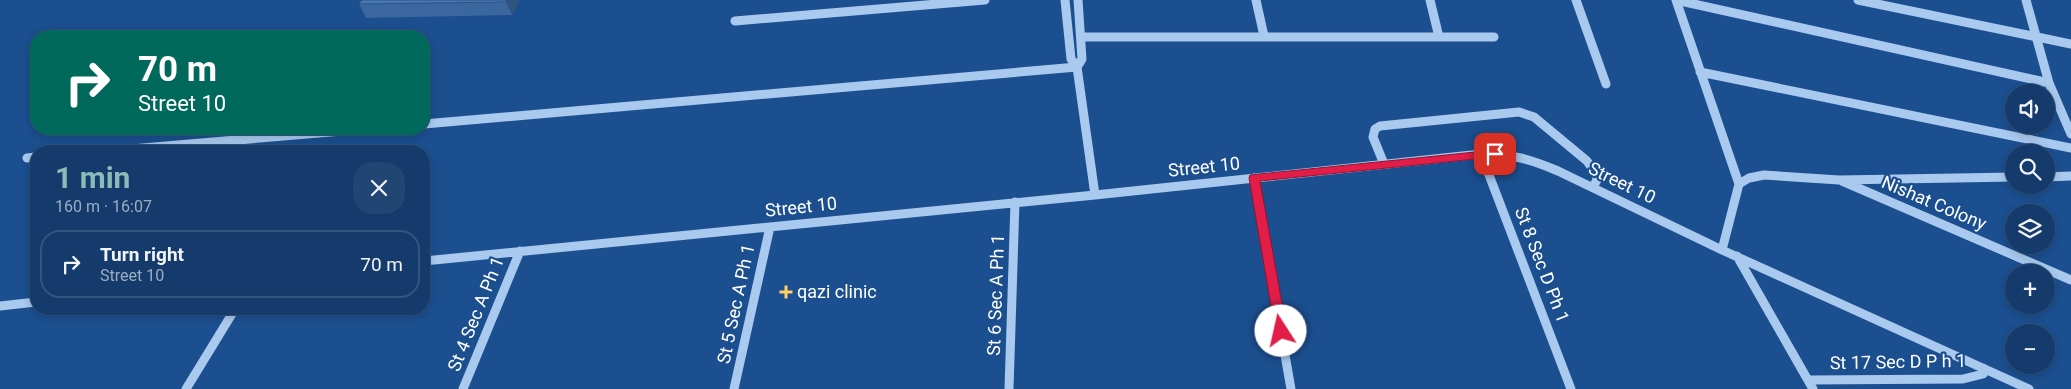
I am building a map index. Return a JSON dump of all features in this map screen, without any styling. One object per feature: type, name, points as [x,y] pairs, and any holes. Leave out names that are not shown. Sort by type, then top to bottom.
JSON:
[{"type":"street","points":[[735,21],[985,0]]},
{"type":"street","points":[[1065,0],[1071,60],[1077,67],[1095,194]]},
{"type":"street","points":[[1077,67],[1082,59],[1078,0]]},
{"type":"street","points":[[1256,0],[1264,36]]},
{"type":"street","points":[[1430,0],[1439,37]]},
{"type":"street","points":[[1576,0],[1606,84]]},
{"type":"street","points":[[1676,0],[1739,184],[1722,250]]},
{"type":"street","points":[[1676,0],[2049,83]]},
{"type":"street","points":[[1858,0],[2071,44]]},
{"type":"street","points":[[2026,0],[2049,83],[2071,134]]},
{"type":"street","points":[[1081,37],[1494,37]]},
{"type":"street","points":[[430,123],[1077,67]]},
{"type":"street","points":[[1700,72],[2071,148]]},
{"type":"street","points":[[1384,164],[1373,137],[1375,129],[1380,126],[1518,112],[1534,117],[1587,161],[1596,174],[1593,187]]},
{"type":"street","points":[[178,145],[296,135]]},
{"type":"street","name":"Street 10","points":[[430,260],[1481,154],[1512,155],[1534,161],[1593,187],[1722,250],[2028,389]]},
{"type":"street","name":"St 8 Sec D Ph 1","points":[[1481,154],[1571,389]]},
{"type":"street","name":"Nishat Colony","points":[[1739,184],[1749,178],[1764,175],[1840,180],[2005,177]]},
{"type":"street","points":[[2055,177],[2071,176]]},
{"type":"street","points":[[1254,178],[1290,389]]},
{"type":"street","name":"Nishat Colony","points":[[1840,180],[2071,280]]},
{"type":"street","name":"St 6 Sec A Ph 1","points":[[1009,389],[1015,202]]},
{"type":"street","name":"St 5 Sec A Ph 1","points":[[734,389],[770,226]]},
{"type":"street","name":"St 4 Sec A Ph 1","points":[[463,389],[520,251]]},
{"type":"street","points":[[1737,256],[1811,384]]},
{"type":"street","points":[[0,306],[30,303]]},
{"type":"street","points":[[186,389],[231,315]]},
{"type":"street","name":"St 17 Sec D P h 1","points":[[1811,384],[1963,379],[1983,374],[1984,368]]},
{"type":"building","points":[[362,0],[507,0],[506,2],[359,4]]},
{"type":"place","name":"qazi clinic","points":[[786,292]]},
{"type":"route","points":[[1281,331],[1254,178],[1495,154]]}]
